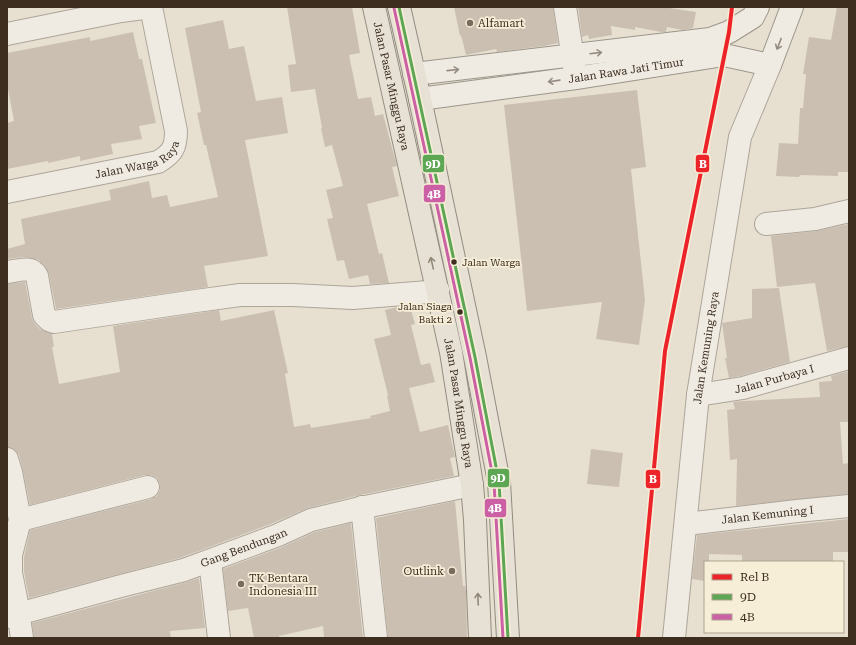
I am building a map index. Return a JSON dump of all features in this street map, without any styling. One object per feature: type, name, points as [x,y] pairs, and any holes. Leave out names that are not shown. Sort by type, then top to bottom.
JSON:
[{"type":"main road","name":"Jalan Pasar Minggu Raya","points":[[374,7],[451,352],[472,485],[480,638]]},
{"type":"main road","name":"Jalan Pasar Minggu Raya","points":[[399,7],[475,357],[498,482],[508,638]]},
{"type":"street","points":[[7,34],[121,11],[151,7]]},
{"type":"street","name":"Jalan Warga Raya","points":[[7,192],[158,162],[166,158],[173,150],[176,143],[176,130],[151,7]]},
{"type":"street","points":[[565,7],[576,78]]},
{"type":"street","name":"Jalan Rawa Jati Timur","points":[[414,74],[710,39],[729,32],[753,18],[758,7]]},
{"type":"street","points":[[770,65],[791,9]]},
{"type":"street","name":"Jalan Rawa Jati Timur","points":[[420,99],[576,78],[724,55],[770,65]]},
{"type":"street","name":"Jalan Kemuning Raya","points":[[674,638],[698,395],[740,137],[770,65]]},
{"type":"street","points":[[766,224],[815,220],[849,212]]},
{"type":"street","points":[[7,272],[30,269],[35,271],[44,315],[49,320],[54,322],[240,295],[293,295],[348,298],[438,290]]},
{"type":"street","name":"Jalan Purbaya I","points":[[698,395],[743,388],[849,358]]},
{"type":"street","points":[[7,459],[11,472],[20,520],[11,555],[12,615],[22,638]]},
{"type":"street","name":"Gang Bendungan","points":[[12,615],[184,570],[278,535],[311,520],[371,505],[472,485]]},
{"type":"street","points":[[20,520],[148,487]]},
{"type":"street","points":[[371,505],[376,638]]},
{"type":"street","name":"Jalan Kemuning I","points":[[686,524],[797,510],[849,506]]},
{"type":"street","points":[[210,561],[219,638]]},
{"type":"building","points":[[287,7],[352,7],[360,53],[349,55],[358,99],[371,97],[375,116],[383,114],[397,166],[392,167],[399,196],[367,204],[379,254],[382,253],[389,283],[370,284],[368,275],[349,279],[344,260],[337,261],[327,219],[333,218],[326,190],[343,186],[332,145],[325,147],[315,89],[291,92],[288,65],[296,64]]},
{"type":"building","points":[[454,7],[553,7],[558,43],[497,52],[496,49],[466,55],[461,35],[460,36]]},
{"type":"building","points":[[578,7],[663,7],[696,12],[693,28],[683,30],[667,27],[666,32],[661,32],[635,27],[635,30],[611,26],[612,35],[589,39],[588,35],[582,37]]},
{"type":"building","points":[[837,7],[849,7],[849,172],[838,172],[838,176],[776,176],[779,143],[798,144],[800,108],[803,108],[806,74],[803,74],[809,37],[831,40]]},
{"type":"building","points":[[223,20],[229,49],[244,46],[256,101],[282,97],[288,133],[245,140],[268,256],[204,266],[208,287],[56,309],[49,274],[45,265],[39,260],[31,258],[23,257],[7,259],[7,249],[25,244],[21,219],[111,200],[109,190],[149,181],[152,198],[167,195],[170,207],[218,197],[197,113],[201,112],[185,28]]},
{"type":"building","points":[[133,32],[139,59],[142,59],[156,123],[139,126],[142,139],[111,144],[113,154],[80,161],[80,156],[48,163],[48,161],[7,169],[7,123],[14,121],[7,84],[7,53],[90,37],[90,41]]},
{"type":"building","points":[[637,90],[646,167],[631,169],[645,300],[639,345],[596,339],[602,302],[527,311],[504,105]]},
{"type":"building","points":[[849,224],[849,346],[827,351],[815,283],[777,287],[771,236],[816,231]]},
{"type":"building","points":[[25,282],[32,318],[35,324],[40,329],[52,334],[54,347],[52,347],[59,384],[120,372],[113,326],[219,310],[221,321],[274,310],[288,373],[285,374],[294,427],[310,424],[311,428],[371,418],[370,416],[390,411],[388,395],[374,339],[391,335],[385,310],[410,306],[415,324],[411,325],[421,365],[430,363],[435,382],[409,388],[420,432],[448,425],[455,457],[450,458],[454,476],[360,495],[308,508],[273,523],[180,558],[29,598],[24,572],[24,557],[30,530],[151,499],[157,496],[160,490],[160,484],[157,478],[151,475],[145,475],[30,505],[19,455],[15,450],[7,447],[7,284]]},
{"type":"building","points":[[779,288],[790,362],[729,378],[725,358],[727,358],[722,323],[752,318],[752,289]]},
{"type":"building","points":[[849,371],[849,422],[840,422],[843,464],[849,463],[849,494],[736,506],[737,459],[730,460],[727,410],[735,409],[733,402],[820,397],[819,382],[832,381],[831,376]]},
{"type":"building","points":[[591,449],[623,453],[619,487],[587,484]]},
{"type":"building","points":[[455,501],[463,586],[465,586],[466,591],[467,638],[388,638],[376,518]]},
{"type":"building","points":[[849,519],[849,552],[833,552],[833,561],[742,561],[742,555],[709,554],[709,561],[704,561],[704,581],[692,579],[697,535]]},
{"type":"building","points":[[351,523],[363,638],[324,638],[323,626],[279,636],[279,638],[254,638],[248,608],[228,611],[223,569],[282,547],[315,532]]},
{"type":"building","points":[[199,578],[205,628],[170,631],[171,638],[34,638],[32,623]]},
{"type":"rail line","name":"B","points":[[638,638],[665,351],[729,32],[732,7]]},
{"type":"transit line","name":"9D","points":[[399,7],[475,357],[499,482],[508,638]]},
{"type":"transit line","name":"4B","points":[[394,8],[470,358],[494,483],[503,638]]},
{"type":"place","name":"Alfamart","points":[[470,23]]},
{"type":"place","name":"Jalan Warga","points":[[454,262]]},
{"type":"place","name":"Jalan Siaga Bakti 2","points":[[460,312]]},
{"type":"place","name":"Outlink","points":[[452,571]]},
{"type":"place","name":"TK Bentara Indonesia III","points":[[241,584]]}]
